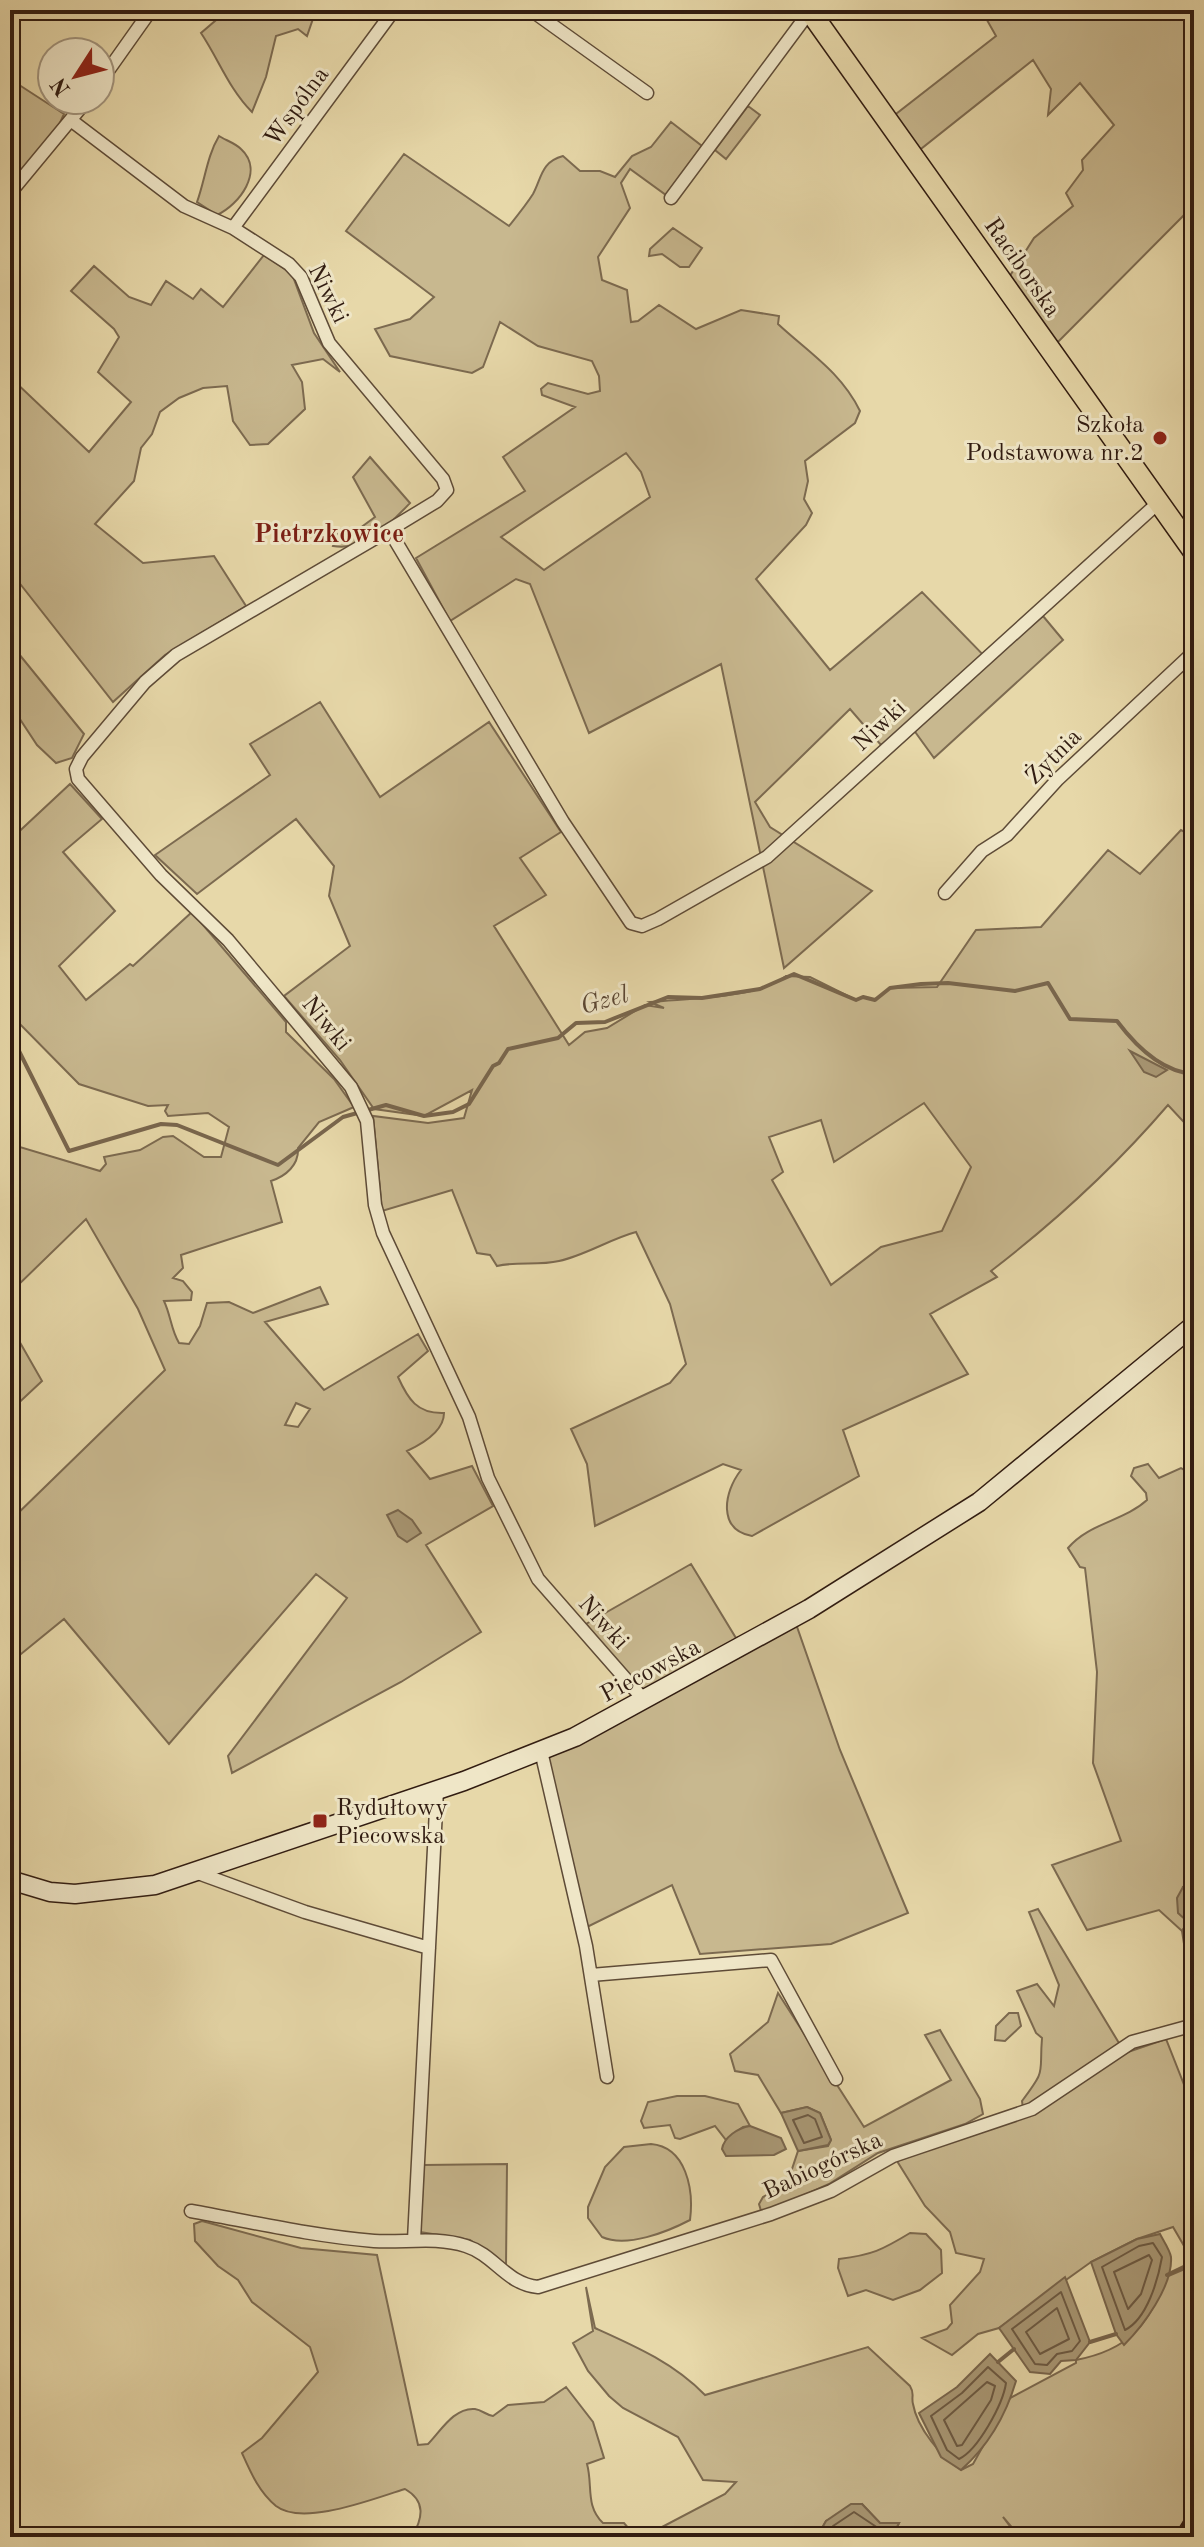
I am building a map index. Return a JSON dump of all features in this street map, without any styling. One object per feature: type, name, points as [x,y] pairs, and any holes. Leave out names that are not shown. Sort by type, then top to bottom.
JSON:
[{"type":"main road","name":"Raciborska","points":[[809,11],[1194,552]]},
{"type":"street","points":[[116,59],[151,10]]},
{"type":"street","name":"Wspólna","points":[[233,228],[394,10]]},
{"type":"street","points":[[531,10],[647,93]]},
{"type":"street","name":"Raciborska","points":[[671,198],[809,11]]},
{"type":"street","points":[[10,193],[76,116]]},
{"type":"street","name":"Niwki","points":[[72,121],[184,206],[233,228],[289,264],[301,277],[329,343],[443,479],[447,490],[437,501],[176,655],[119,712],[76,769],[87,793],[266,984],[361,1105],[367,1121],[375,1205],[383,1233],[469,1417],[488,1478],[512,1530],[538,1579],[644,1700]]},
{"type":"street","name":"Niwki","points":[[389,530],[563,822],[631,923],[642,926],[767,857],[1158,503]]},
{"type":"street","name":"Żytnia","points":[[945,893],[982,851],[1007,835],[1058,779],[1194,652]]},
{"type":"street","name":"Piecowska","points":[[10,1880],[50,1892],[117,1892],[198,1873],[541,1751],[644,1700],[809,1609],[979,1502],[1194,1325]]},
{"type":"street","points":[[541,1751],[591,1975],[607,2077]]},
{"type":"street","points":[[414,2240],[437,1790]]},
{"type":"street","points":[[198,1873],[305,1912],[429,1948]]},
{"type":"street","points":[[591,1975],[771,1960],[836,2079]]},
{"type":"street","name":"Babiogórska","points":[[191,2211],[376,2241],[414,2240],[464,2245],[478,2252],[521,2286],[538,2287],[771,2214],[831,2191],[893,2156],[1032,2109],[1132,2042],[1194,2025]]},
{"type":"shaded area","points":[[260,10],[316,10],[307,36],[298,29],[276,36],[266,77],[252,112],[231,84],[201,33],[222,15]]},
{"type":"shaded area","points":[[986,10],[1194,10],[1194,205],[1050,350],[1004,285],[1034,238],[1073,206],[1066,193],[1083,170],[1082,160],[1114,125],[1080,83],[1048,115],[1051,89],[1033,60],[912,156],[887,121],[996,36],[983,13]]},
{"type":"shaded area","points":[[10,79],[36,96],[36,116],[63,116],[54,136],[10,184]]},
{"type":"shaded area","points":[[748,106],[760,115],[726,159],[715,150]]},
{"type":"shaded area","points":[[671,122],[702,146],[666,195],[630,169],[621,183],[630,208],[598,257],[602,280],[627,290],[631,322],[638,321],[659,305],[696,329],[741,310],[779,316],[778,324],[834,374],[860,411],[855,423],[805,461],[808,481],[804,499],[812,513],[806,525],[756,579],[830,670],[922,592],[990,662],[1043,616],[1063,640],[934,758],[913,729],[881,745],[850,709],[755,802],[770,827],[872,891],[784,968],[721,664],[589,733],[530,584],[516,579],[450,621],[416,558],[525,491],[503,457],[575,407],[542,395],[541,389],[548,383],[588,394],[600,391],[599,376],[592,361],[538,346],[500,322],[483,367],[472,373],[390,356],[375,329],[410,319],[434,297],[346,231],[404,154],[509,226],[533,194],[550,162],[563,156],[580,171],[600,171],[615,177],[632,156],[651,147]],"holes":[[[626,453],[641,472],[650,497],[544,570],[501,537]]]},
{"type":"shaded area","points":[[219,136],[236,145],[248,158],[250,177],[241,196],[217,215],[197,202]]},
{"type":"shaded area","points":[[673,228],[702,248],[689,267],[680,267],[662,254],[649,256],[650,249]]},
{"type":"shaded area","points":[[264,255],[292,274],[314,333],[340,372],[323,359],[292,365],[302,382],[305,409],[268,444],[250,445],[233,421],[227,386],[203,388],[179,398],[160,412],[152,434],[141,448],[134,481],[95,524],[143,563],[214,556],[246,606],[165,655],[113,702],[10,571],[10,377],[89,452],[131,402],[98,372],[119,337],[71,291],[94,266],[129,297],[151,305],[166,281],[193,299],[201,289],[223,307]]},
{"type":"shaded area","points":[[370,457],[410,503],[366,541],[344,547],[333,546],[340,529],[356,531],[375,517],[353,477]]},
{"type":"shaded area","points":[[10,643],[84,734],[72,758],[56,763],[37,745],[10,704]]},
{"type":"shaded area","points":[[320,702],[380,797],[489,722],[561,832],[520,858],[546,895],[494,926],[569,1045],[585,1032],[607,1028],[645,1005],[664,1008],[650,1002],[740,993],[773,984],[786,976],[810,977],[856,1000],[863,997],[875,1000],[890,988],[937,987],[976,930],[1041,927],[1108,850],[1140,874],[1181,830],[1194,837],[1194,1133],[1168,1105],[1084,1193],[991,1271],[997,1277],[930,1314],[968,1374],[843,1430],[859,1476],[752,1536],[741,1532],[729,1519],[730,1489],[741,1470],[723,1464],[595,1526],[587,1464],[571,1429],[670,1383],[686,1364],[670,1304],[636,1232],[559,1261],[497,1266],[490,1255],[477,1253],[452,1190],[382,1211],[373,1116],[428,1123],[464,1118],[472,1090],[424,1116],[374,1109],[340,1060],[284,996],[350,946],[329,896],[334,866],[296,819],[197,894],[155,855],[270,775],[250,744]],"holes":[[[924,1103],[971,1167],[942,1231],[881,1247],[831,1285],[772,1180],[783,1172],[769,1137],[821,1120],[834,1162]]]},
{"type":"shaded area","points":[[70,784],[102,819],[63,852],[115,911],[59,966],[86,1000],[130,964],[133,966],[192,912],[286,1022],[286,1032],[334,1079],[354,1107],[319,1122],[298,1148],[296,1160],[290,1169],[271,1181],[282,1222],[181,1255],[183,1268],[173,1278],[183,1281],[192,1292],[191,1300],[164,1301],[179,1343],[189,1344],[200,1326],[207,1303],[229,1302],[253,1313],[320,1287],[328,1304],[265,1322],[324,1390],[418,1334],[428,1351],[398,1377],[420,1408],[444,1413],[436,1432],[407,1451],[430,1479],[472,1466],[493,1506],[426,1545],[481,1632],[401,1682],[232,1773],[228,1756],[347,1598],[316,1574],[169,1744],[64,1619],[10,1663],[10,1521],[165,1370],[138,1309],[86,1219],[10,1293],[10,1144],[100,1171],[106,1164],[104,1157],[140,1150],[163,1137],[173,1136],[204,1157],[221,1157],[229,1127],[208,1113],[168,1116],[165,1111],[168,1105],[148,1106],[79,1084],[10,1014],[10,840]],"holes":[[[296,1403],[310,1409],[298,1427],[285,1425]]]},
{"type":"shaded area","points":[[10,1325],[42,1381],[10,1411]]},
{"type":"shaded area","points":[[1148,1464],[1159,1478],[1181,1468],[1194,1475],[1194,1886],[1183,1887],[1188,1922],[1182,1931],[1159,1910],[1087,1930],[1052,1865],[1121,1841],[1093,1763],[1097,1672],[1085,1568],[1080,1567],[1068,1548],[1086,1533],[1147,1500],[1146,1493],[1131,1476],[1134,1468]]},
{"type":"shaded area","points":[[691,1564],[736,1638],[796,1624],[840,1750],[908,1913],[831,1944],[700,1954],[672,1885],[585,1928],[541,1751],[638,1693],[586,1624]]},
{"type":"shaded area","points":[[1038,1909],[1125,2053],[1166,2039],[1194,2110],[1194,2263],[1173,2227],[1137,2239],[1091,2262],[999,2328],[978,2334],[952,2355],[922,2338],[947,2329],[952,2323],[950,2305],[980,2272],[984,2259],[956,2253],[950,2232],[925,2206],[897,2161],[1024,2116],[1022,2101],[1040,2071],[1042,2038],[1036,2033],[1017,1991],[1037,1984],[1054,2006],[1059,1985],[1029,1912]]},
{"type":"shaded area","points":[[778,1993],[864,2127],[951,2080],[925,2035],[940,2030],[980,2099],[983,2114],[965,2124],[878,2153],[829,2184],[762,2214],[759,2204],[763,2197],[787,2184],[798,2151],[828,2146],[831,2140],[820,2113],[807,2107],[781,2113],[758,2075],[735,2071],[730,2054],[768,2022]]},
{"type":"shaded area","points":[[1009,2013],[1018,2013],[1021,2026],[1005,2041],[995,2040],[996,2026]]},
{"type":"shaded area","points":[[677,2096],[705,2096],[738,2104],[750,2126],[743,2127],[726,2140],[715,2126],[680,2139],[675,2138],[670,2125],[644,2128],[641,2121],[648,2102]]},
{"type":"shaded area","points":[[651,2144],[663,2147],[680,2161],[689,2183],[690,2220],[659,2234],[635,2240],[602,2237],[588,2218],[588,2207],[605,2167],[624,2147]]},
{"type":"shaded area","points":[[507,2164],[506,2266],[470,2240],[420,2232],[424,2165]]},
{"type":"shaded area","points":[[202,2221],[301,2248],[377,2255],[418,2445],[428,2444],[448,2421],[467,2409],[493,2416],[508,2405],[544,2402],[566,2387],[593,2422],[604,2458],[587,2464],[594,2510],[603,2523],[624,2523],[636,2537],[412,2537],[420,2510],[416,2499],[405,2489],[321,2512],[288,2512],[276,2506],[260,2488],[242,2453],[262,2438],[318,2372],[310,2347],[252,2302],[238,2280],[218,2266],[195,2241],[194,2224]]},
{"type":"shaded area","points":[[910,2233],[926,2234],[941,2250],[942,2273],[920,2290],[893,2300],[866,2290],[848,2296],[838,2268],[839,2259],[876,2251]]},
{"type":"shaded area","points":[[1194,2265],[1194,2537],[1020,2537],[1003,2517],[1018,2537],[892,2537],[899,2523],[880,2523],[862,2504],[826,2521],[817,2537],[643,2537],[725,2494],[736,2482],[703,2480],[678,2437],[623,2408],[609,2396],[588,2371],[573,2343],[593,2331],[586,2287],[595,2328],[667,2364],[705,2395],[868,2347],[910,2386],[915,2413],[925,2432],[961,2470],[973,2464],[1010,2398],[1076,2363],[1076,2360],[1110,2350],[1123,2342],[1144,2322],[1166,2277]]},
{"type":"water","points":[[1130,1051],[1167,1070],[1156,1077],[1144,1072]]},
{"type":"water","points":[[398,1510],[412,1520],[421,1533],[407,1542],[398,1536],[387,1515]]},
{"type":"water","points":[[1194,1886],[1194,1971],[1187,1963],[1182,1931],[1188,1922],[1178,1913],[1177,1898],[1183,1887]]},
{"type":"water","points":[[807,2107],[820,2113],[831,2140],[828,2145],[798,2151],[781,2113]]},
{"type":"water","points":[[750,2126],[781,2138],[786,2149],[774,2155],[726,2156],[722,2149],[729,2137]]},
{"type":"water","points":[[1160,2234],[1171,2257],[1167,2280],[1148,2316],[1124,2345],[1116,2334],[1091,2262],[1137,2239]]},
{"type":"water","points":[[1065,2277],[1090,2342],[1076,2360],[1061,2361],[1050,2374],[1030,2372],[999,2328]]},
{"type":"water","points":[[990,2354],[1016,2381],[994,2430],[961,2470],[941,2457],[919,2413],[957,2387]]},
{"type":"water","points":[[851,2504],[862,2504],[880,2523],[899,2523],[892,2537],[817,2537],[826,2521]]},
{"type":"waterway","name":"Gzel","points":[[10,1033],[69,1151],[161,1124],[177,1125],[278,1165],[343,1117],[386,1105],[424,1116],[453,1112],[469,1104],[493,1066],[499,1063],[508,1049],[558,1038],[576,1023],[605,1022],[668,997],[702,998],[760,989],[794,974],[856,1000],[863,997],[875,1000],[890,988],[921,984],[948,983],[1015,991],[1048,983],[1070,1019],[1117,1021],[1160,1063],[1194,1074]]},
{"type":"waterway","points":[[1167,2275],[1194,2262]]},
{"type":"waterway","points":[[1090,2342],[1116,2334]]},
{"type":"waterway","points":[[998,2362],[1014,2349]]},
{"type":"railway","points":[[1177,2537],[1194,2509]]},
{"type":"place","name":"Szkoła Podstawowa nr.2","points":[[1160,438]]},
{"type":"place","name":"Rydułtowy Piecowska","points":[[320,1821]]},
{"type":"district","name":"Pietrzkowice","points":[[329,533]]}]
